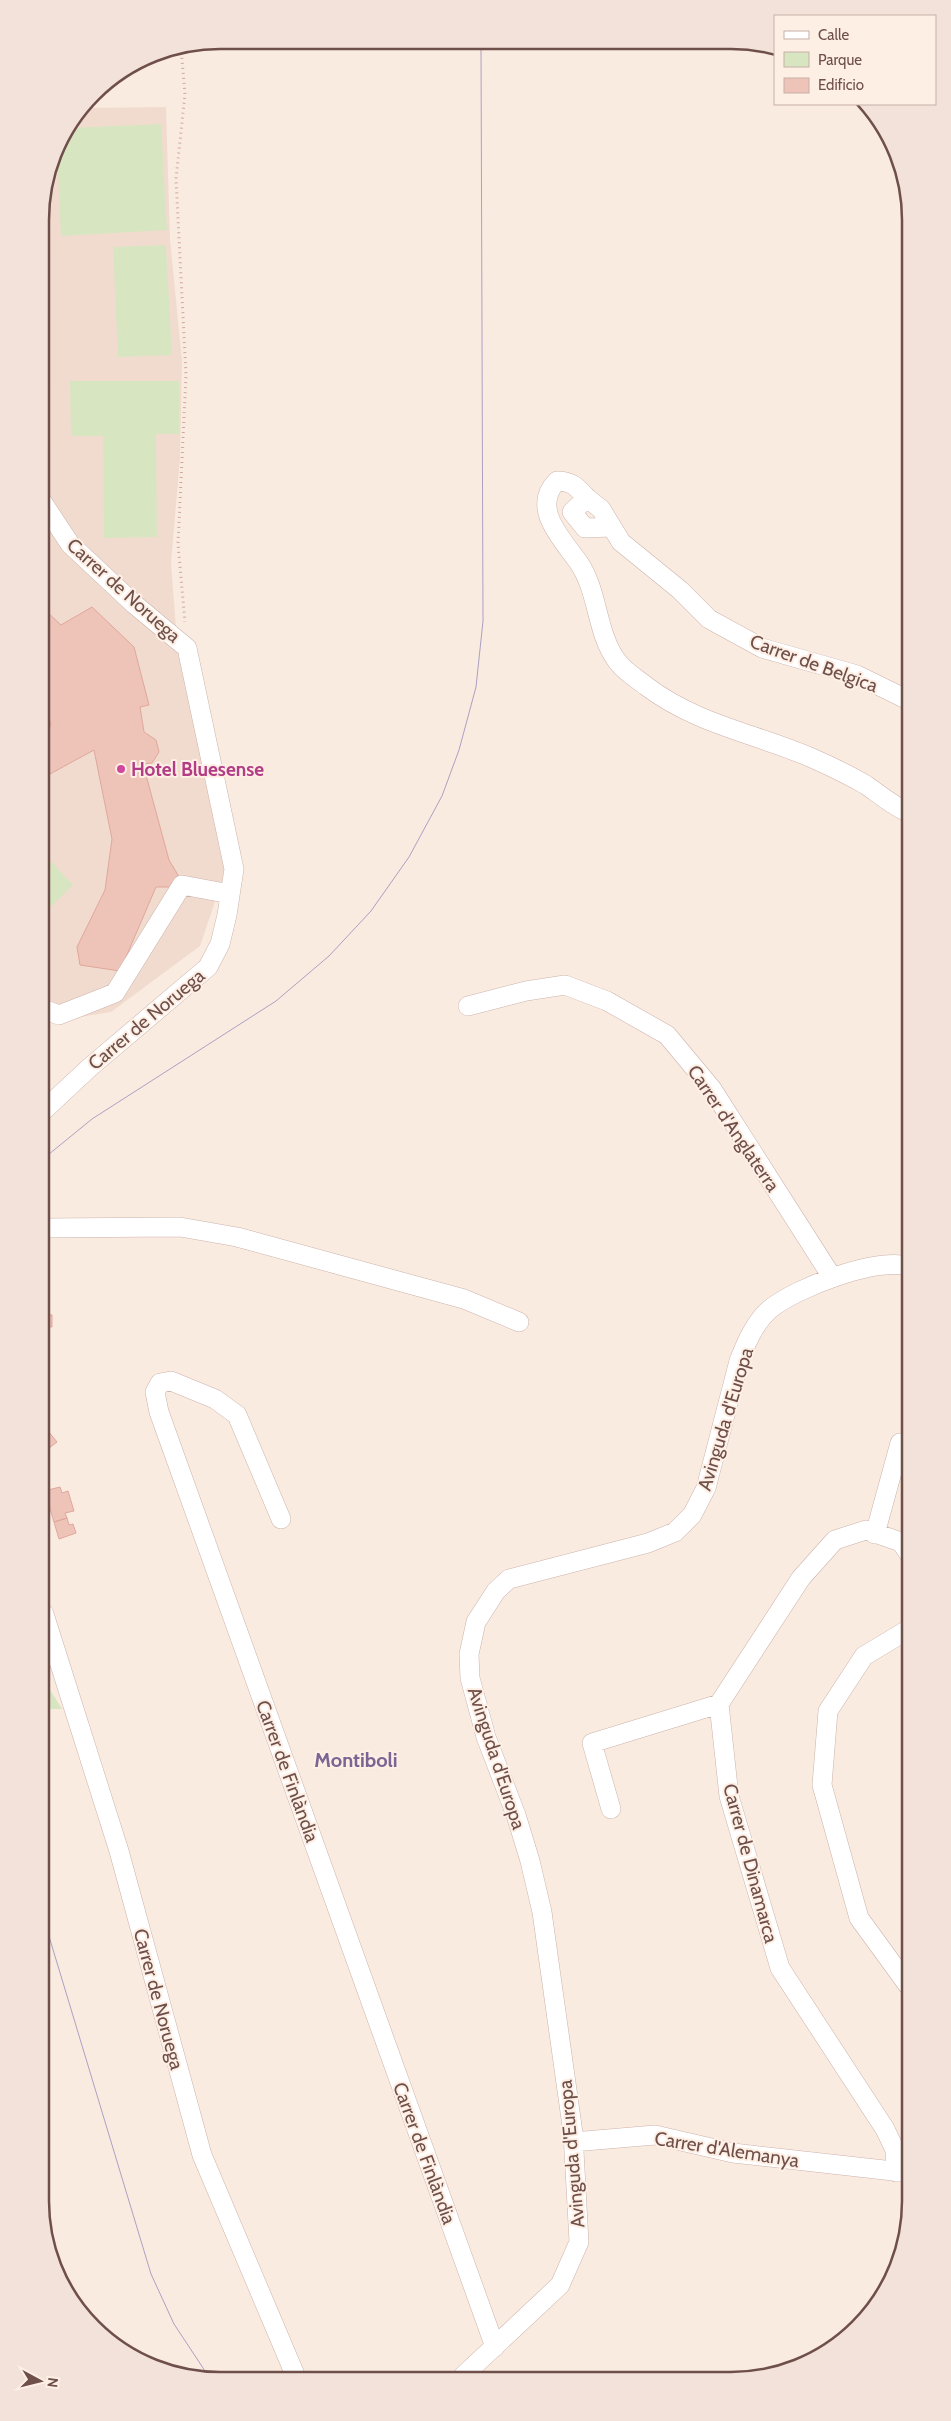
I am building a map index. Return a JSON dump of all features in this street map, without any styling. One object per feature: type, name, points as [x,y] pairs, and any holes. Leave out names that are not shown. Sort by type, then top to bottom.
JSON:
[{"type":"street","name":"Carrer de Belgica","points":[[902,697],[857,675],[762,648],[709,619],[680,590],[621,542],[601,509],[574,484],[566,481],[557,481],[551,487],[547,501],[548,515],[560,540],[573,555],[589,581],[609,647],[626,671],[656,694],[692,714],[716,725],[826,764],[864,784],[902,809]]},
{"type":"street","name":"Carrer de Noruega","points":[[49,512],[70,544],[134,604],[187,648],[234,869],[220,944],[208,967],[89,1068],[49,1105]]},
{"type":"street","points":[[49,1011],[59,1015],[114,994],[182,885],[230,894]]},
{"type":"street","name":"Carrer d'Anglaterra","points":[[468,1006],[526,991],[565,984],[607,1001],[668,1035],[712,1089],[832,1277]]},
{"type":"street","points":[[49,1228],[180,1227],[237,1237],[464,1299],[519,1322]]},
{"type":"street","name":"Avinguda d'Europa","points":[[467,2372],[560,2285],[579,2242],[573,2142],[542,1912],[530,1861],[516,1815],[476,1705],[470,1678],[468,1654],[473,1630],[483,1608],[496,1591],[509,1579],[648,1543],[675,1532],[692,1516],[706,1488],[739,1362],[754,1329],[770,1309],[832,1277],[879,1264],[902,1266]]},
{"type":"street","name":"Carrer de Finlàndia","points":[[282,1519],[237,1416],[215,1399],[171,1381],[160,1383],[155,1392],[159,1412],[495,2347]]},
{"type":"street","points":[[875,1534],[900,1443]]},
{"type":"street","points":[[611,1809],[592,1743],[719,1704],[801,1578],[835,1540],[866,1530],[902,1544]]},
{"type":"street","name":"Carrer de Noruega","points":[[49,1630],[119,1851],[202,2156],[294,2372]]},
{"type":"street","points":[[902,1633],[864,1656],[828,1710],[822,1785],[859,1918],[902,1977]]},
{"type":"street","name":"Carrer de Dinamarca","points":[[719,1704],[729,1796],[780,1968],[885,2129],[902,2170]]},
{"type":"street","name":"Carrer d'Alemanya","points":[[573,2142],[655,2135],[733,2153],[902,2173]]},
{"type":"path","points":[[181,53],[185,94],[176,179],[186,375],[178,544],[187,648]]},
{"type":"shaded area","points":[[166,107],[170,239],[182,361],[180,458],[171,563],[176,628],[227,866],[200,946],[111,1012],[49,1022],[49,208],[55,175],[62,154],[72,134],[91,108]]},
{"type":"green space","points":[[161,124],[167,230],[61,236],[58,166],[62,154],[76,128]]},
{"type":"green space","points":[[166,245],[172,355],[118,357],[113,247]]},
{"type":"green space","points":[[70,381],[179,381],[179,434],[156,434],[157,537],[104,538],[103,436],[71,436]]},
{"type":"green space","points":[[49,859],[73,885],[49,908]]},
{"type":"green space","points":[[49,1688],[62,1709],[49,1709]]},
{"type":"building","name":"Hotel Bluesense","points":[[92,607],[134,647],[149,705],[140,707],[144,732],[156,740],[159,752],[152,763],[143,764],[169,860],[178,875],[172,887],[156,887],[120,971],[80,965],[77,947],[105,890],[112,839],[94,750],[50,774],[49,727],[51,726],[49,716],[49,614],[61,625]]},
{"type":"building","points":[[49,1314],[52,1315],[52,1327],[49,1327]]},
{"type":"building","points":[[49,1432],[57,1442],[49,1448]]},
{"type":"building","points":[[60,1487],[62,1493],[68,1491],[74,1511],[65,1513],[67,1518],[54,1522],[49,1505],[49,1490]]},
{"type":"building","points":[[67,1518],[69,1525],[73,1524],[76,1533],[59,1539],[54,1522]]},
{"type":"tram line","points":[[49,1154],[92,1119],[276,1001],[329,956],[371,911],[409,857],[442,796],[459,750],[476,687],[483,621],[481,49]]},
{"type":"tram line","points":[[49,1936],[151,2274],[174,2324],[205,2372]]},
{"type":"place","name":"Hotel Bluesense","points":[[121,769]]},
{"type":"district","name":"Montiboli","points":[[356,1760]]}]
